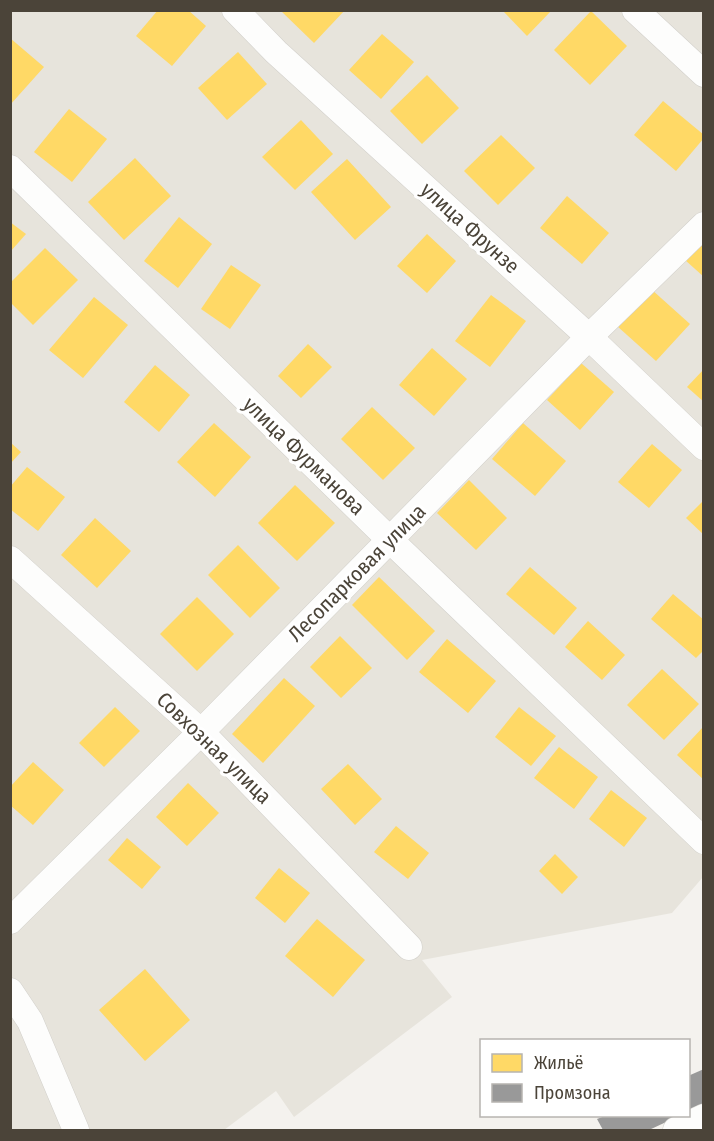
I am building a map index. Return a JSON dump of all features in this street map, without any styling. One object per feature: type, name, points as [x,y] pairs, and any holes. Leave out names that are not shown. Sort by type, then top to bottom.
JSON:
[{"type":"street","name":"улица Фрунзе","points":[[235,10],[276,52],[589,337],[704,447]]},
{"type":"street","points":[[635,10],[704,74]]},
{"type":"street","name":"улица Фурманова","points":[[10,168],[390,540],[704,841]]},
{"type":"street","name":"Лесопарковая улица","points":[[10,921],[201,732],[589,337],[704,225]]},
{"type":"street","name":"Совхозная улица","points":[[10,559],[201,732],[409,947]]},
{"type":"street","points":[[10,991],[30,1021],[76,1131]]},
{"type":"street","points":[[676,1131],[704,1117]]},
{"type":"shaded area","points":[[10,11],[703,11],[703,877],[672,913],[422,960],[452,997],[294,1117],[276,1091],[224,1130],[11,1130]]},
{"type":"building: Жильё","points":[[158,10],[188,10],[206,26],[172,66],[136,36]]},
{"type":"building: Жильё","points":[[280,10],[345,10],[314,43]]},
{"type":"building: Жильё","points":[[502,10],[552,10],[527,36]]},
{"type":"building: Жильё","points":[[591,11],[627,46],[590,85],[554,50]]},
{"type":"building: Жильё","points":[[382,34],[414,62],[381,99],[349,70]]},
{"type":"building: Жильё","points":[[10,38],[44,67],[10,105]]},
{"type":"building: Жильё","points":[[238,52],[267,84],[227,120],[198,88]]},
{"type":"building: Жильё","points":[[427,75],[459,108],[422,144],[390,111]]},
{"type":"building: Жильё","points":[[663,101],[704,135],[704,138],[676,171],[634,135]]},
{"type":"building: Жильё","points":[[69,109],[107,139],[72,182],[34,152]]},
{"type":"building: Жильё","points":[[301,120],[333,154],[295,190],[262,157]]},
{"type":"building: Жильё","points":[[501,135],[535,168],[498,205],[464,171]]},
{"type":"building: Жильё","points":[[135,158],[171,196],[124,240],[88,202]]},
{"type":"building: Жильё","points":[[347,159],[391,207],[355,240],[311,192]]},
{"type":"building: Жильё","points":[[567,196],[609,233],[582,264],[540,228]]},
{"type":"building: Жильё","points":[[179,217],[212,244],[178,288],[144,261]]},
{"type":"building: Жильё","points":[[10,222],[26,234],[10,252]]},
{"type":"building: Жильё","points":[[427,234],[456,261],[427,293],[397,266]]},
{"type":"building: Жильё","points":[[704,240],[704,277],[685,260]]},
{"type":"building: Жильё","points":[[45,248],[78,280],[33,325],[10,302],[10,283]]},
{"type":"building: Жильё","points":[[231,265],[261,285],[230,329],[201,309]]},
{"type":"building: Жильё","points":[[651,289],[690,324],[656,361],[617,326]]},
{"type":"building: Жильё","points":[[491,295],[526,321],[490,367],[455,341]]},
{"type":"building: Жильё","points":[[94,297],[128,325],[83,378],[49,350]]},
{"type":"building: Жильё","points":[[308,344],[332,367],[301,398],[278,376]]},
{"type":"building: Жильё","points":[[432,348],[467,379],[434,416],[399,385]]},
{"type":"building: Жильё","points":[[581,363],[614,392],[580,430],[547,400]]},
{"type":"building: Жильё","points":[[155,365],[190,395],[159,432],[124,402]]},
{"type":"building: Жильё","points":[[704,369],[704,402],[687,387]]},
{"type":"building: Жильё","points":[[372,407],[415,448],[383,480],[341,439]]},
{"type":"building: Жильё","points":[[214,423],[251,457],[215,497],[177,462]]},
{"type":"building: Жильё","points":[[523,423],[566,461],[535,496],[492,459]]},
{"type":"building: Жильё","points":[[10,442],[21,452],[10,464]]},
{"type":"building: Жильё","points":[[652,444],[682,470],[649,508],[618,482]]},
{"type":"building: Жильё","points":[[27,467],[65,497],[38,531],[10,509],[10,487]]},
{"type":"building: Жильё","points":[[469,480],[507,518],[476,550],[437,513]]},
{"type":"building: Жильё","points":[[295,485],[335,523],[297,561],[258,523]]},
{"type":"building: Жильё","points":[[704,500],[704,535],[686,518]]},
{"type":"building: Жильё","points":[[95,518],[131,551],[97,588],[61,555]]},
{"type":"building: Жильё","points":[[238,545],[280,588],[250,618],[208,575]]},
{"type":"building: Жильё","points":[[530,567],[577,608],[554,635],[506,594]]},
{"type":"building: Жильё","points":[[379,577],[435,631],[407,660],[352,605]]},
{"type":"building: Жильё","points":[[673,594],[704,620],[704,650],[696,658],[651,619]]},
{"type":"building: Жильё","points":[[197,597],[234,634],[197,671],[160,634]]},
{"type":"building: Жильё","points":[[588,621],[625,655],[602,680],[565,647]]},
{"type":"building: Жильё","points":[[340,636],[372,668],[341,698],[310,667]]},
{"type":"building: Жильё","points":[[447,639],[496,681],[468,713],[419,672]]},
{"type":"building: Жильё","points":[[662,669],[699,704],[664,740],[627,705]]},
{"type":"building: Жильё","points":[[284,678],[315,706],[263,763],[232,734]]},
{"type":"building: Жильё","points":[[115,707],[140,731],[104,767],[79,743]]},
{"type":"building: Жильё","points":[[519,707],[556,736],[531,766],[495,737]]},
{"type":"building: Жильё","points":[[704,726],[704,780],[677,755]]},
{"type":"building: Жильё","points":[[559,747],[598,777],[574,809],[534,778]]},
{"type":"building: Жильё","points":[[33,762],[64,790],[33,825],[10,805],[10,787]]},
{"type":"building: Жильё","points":[[348,764],[382,799],[355,825],[321,789]]},
{"type":"building: Жильё","points":[[188,783],[219,813],[187,846],[156,817]]},
{"type":"building: Жильё","points":[[611,790],[647,818],[624,847],[589,819]]},
{"type":"building: Жильё","points":[[396,826],[429,853],[408,879],[374,852]]},
{"type":"building: Жильё","points":[[127,838],[161,867],[142,889],[108,860]]},
{"type":"building: Жильё","points":[[555,854],[578,877],[562,894],[539,871]]},
{"type":"building: Жильё","points":[[279,868],[310,893],[285,923],[255,898]]},
{"type":"building: Жильё","points":[[317,919],[365,960],[333,997],[285,956]]},
{"type":"building: Жильё","points":[[145,969],[190,1020],[145,1061],[99,1010]]},
{"type":"building: Промзона","points":[[704,1069],[704,1104],[690,1110],[690,1075]]},
{"type":"building: Промзона","points":[[602,1117],[677,1117],[649,1130],[603,1130],[597,1119]]}]
